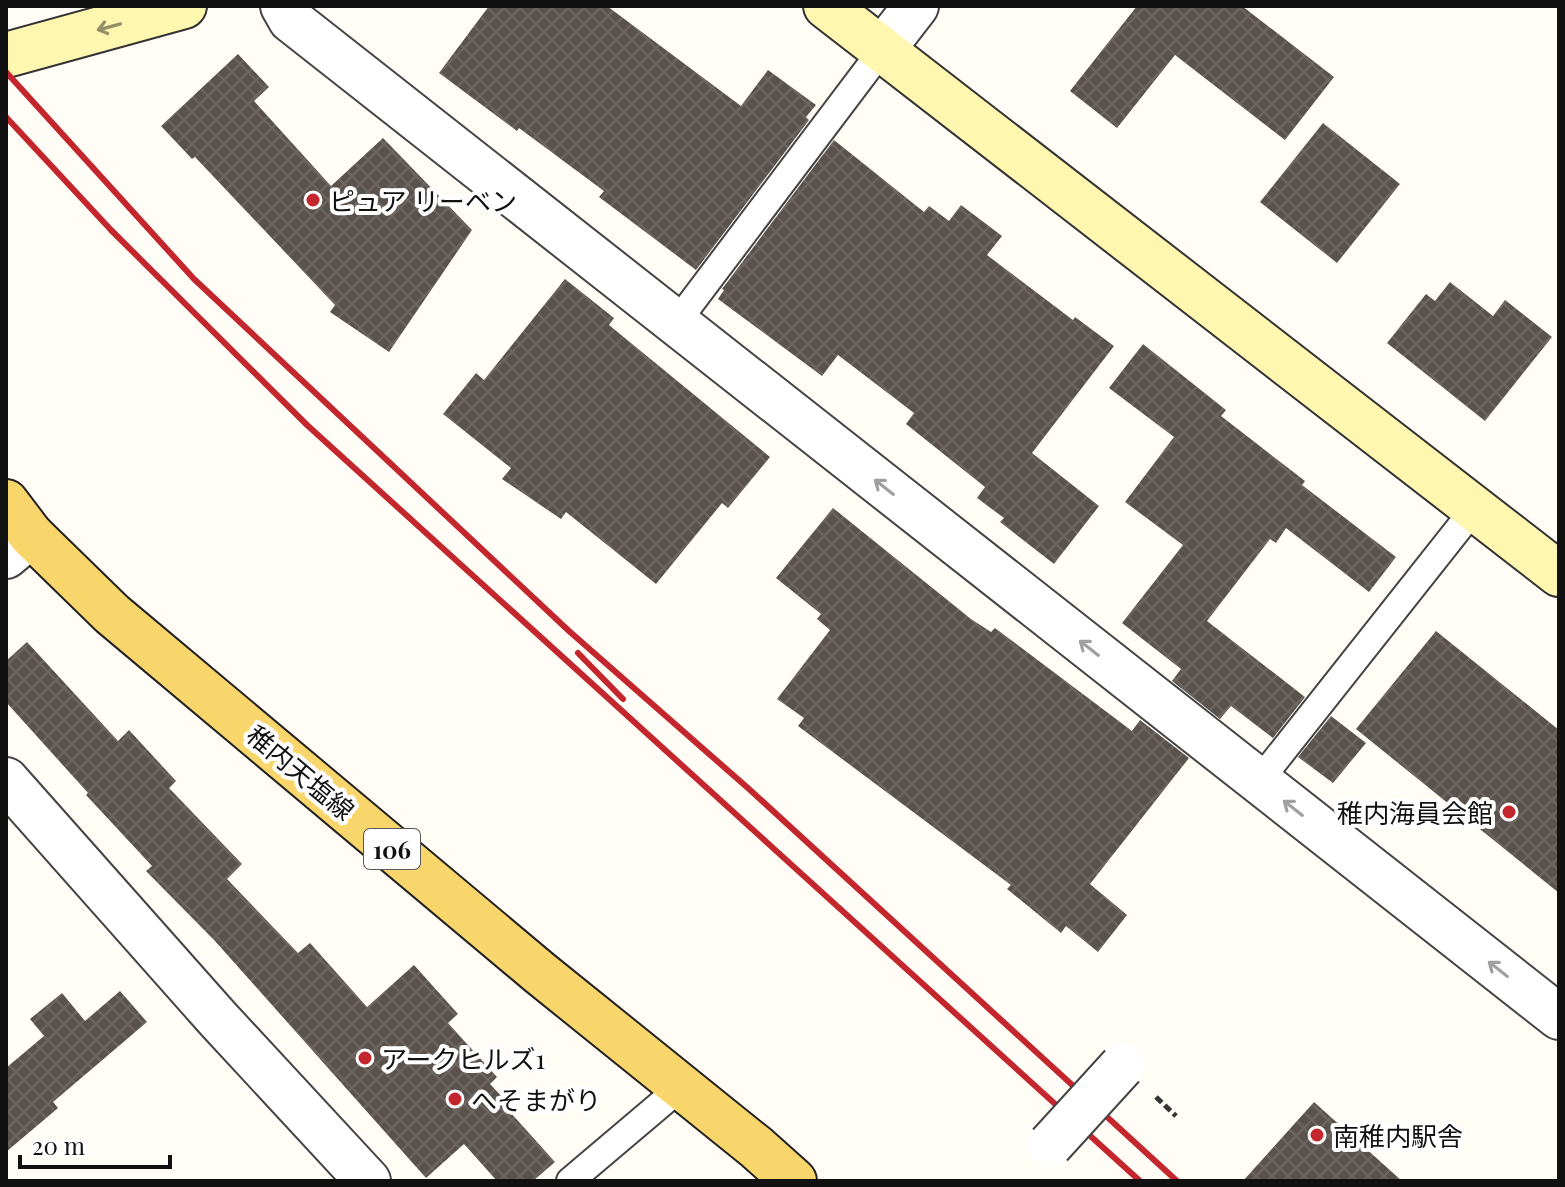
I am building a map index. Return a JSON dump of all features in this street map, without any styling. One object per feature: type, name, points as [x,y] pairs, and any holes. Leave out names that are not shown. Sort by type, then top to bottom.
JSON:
[{"type":"main road","name":"稚内天塩線","points":[[14,531],[540,973],[794,1181]]},
{"type":"street","points":[[6,55],[184,6]]},
{"type":"street","points":[[283,6],[291,20],[1559,1017]]},
{"type":"street","points":[[826,6],[1559,574]]},
{"type":"street","points":[[882,50],[916,6]]},
{"type":"street","points":[[6,780],[218,1019],[368,1181]]},
{"type":"street","points":[[1050,1145],[1122,1066]]},
{"type":"lane","points":[[676,323],[882,50]]},
{"type":"lane","points":[[1259,781],[1475,508]]},
{"type":"lane","points":[[570,1181],[681,1087]]},
{"type":"building","points":[[489,6],[607,6],[741,106],[768,70],[816,105],[806,117],[809,120],[696,270],[599,197],[604,191],[439,73]]},
{"type":"building","points":[[1137,6],[1242,6],[1334,77],[1285,140],[1175,55],[1117,128],[1070,91]]},
{"type":"building","points":[[238,54],[269,87],[254,101],[331,186],[383,138],[472,230],[389,352],[330,312],[335,305],[195,157],[192,159],[161,126]]},
{"type":"building","points":[[1323,123],[1400,184],[1337,263],[1260,202]]},
{"type":"building","points":[[834,140],[924,212],[929,206],[949,221],[961,205],[1002,236],[987,255],[1073,320],[1075,317],[1114,346],[1032,453],[1099,506],[1054,564],[1000,522],[1004,518],[977,498],[985,487],[906,424],[914,413],[838,355],[822,376],[718,299],[722,289]]},
{"type":"building","points":[[565,279],[614,318],[609,325],[770,457],[728,508],[722,503],[656,584],[566,512],[561,519],[502,479],[511,468],[443,414],[476,373],[484,380]]},
{"type":"building","points":[[1450,282],[1493,316],[1505,300],[1552,337],[1485,421],[1387,343],[1426,294],[1435,301]]},
{"type":"building","points":[[1143,344],[1226,410],[1221,416],[1305,481],[1302,485],[1396,557],[1369,592],[1286,528],[1276,543],[1270,539],[1207,621],[1305,697],[1273,738],[1231,706],[1220,719],[1172,681],[1181,669],[1122,623],[1183,545],[1125,502],[1174,437],[1109,388]]},
{"type":"building","points":[[833,508],[971,619],[991,632],[995,628],[1132,731],[1140,720],[1189,758],[1090,884],[1127,915],[1098,952],[1066,926],[1061,933],[1007,889],[1011,885],[798,726],[804,718],[777,699],[830,630],[817,619],[821,614],[776,578]]},
{"type":"building","name":"稚内海員会館","points":[[1436,631],[1559,730],[1559,893],[1356,729]]},
{"type":"building","points":[[27,642],[118,741],[129,730],[176,781],[169,788],[242,864],[227,879],[298,953],[310,943],[367,1007],[414,965],[458,1014],[448,1023],[497,1077],[490,1084],[505,1100],[502,1103],[555,1162],[533,1181],[497,1181],[464,1144],[426,1178],[215,941],[146,871],[152,866],[6,702],[6,661]]},
{"type":"building","points":[[1331,716],[1366,743],[1333,783],[1298,757]]},
{"type":"building","points":[[120,991],[147,1022],[53,1102],[58,1108],[6,1152],[6,1068],[44,1036],[30,1019],[62,993],[85,1021]]},
{"type":"building","name":"南稚内駅舎","points":[[1314,1102],[1402,1181],[1243,1181]]},
{"type":"railway","points":[[6,72],[194,279],[569,631],[749,789],[1177,1181]]},
{"type":"railway","points":[[6,117],[111,230],[307,425],[1140,1181]]},
{"type":"railway","points":[[578,653],[623,699]]},
{"type":"place","name":"ピュア リーベン","points":[[313,200]]},
{"type":"place","name":"稚内海員会館","points":[[1509,812]]},
{"type":"place","name":"アークヒルズ1","points":[[365,1058]]},
{"type":"place","name":"へそまがり","points":[[455,1099]]},
{"type":"place","name":"南稚内駅舎","points":[[1317,1135]]}]
